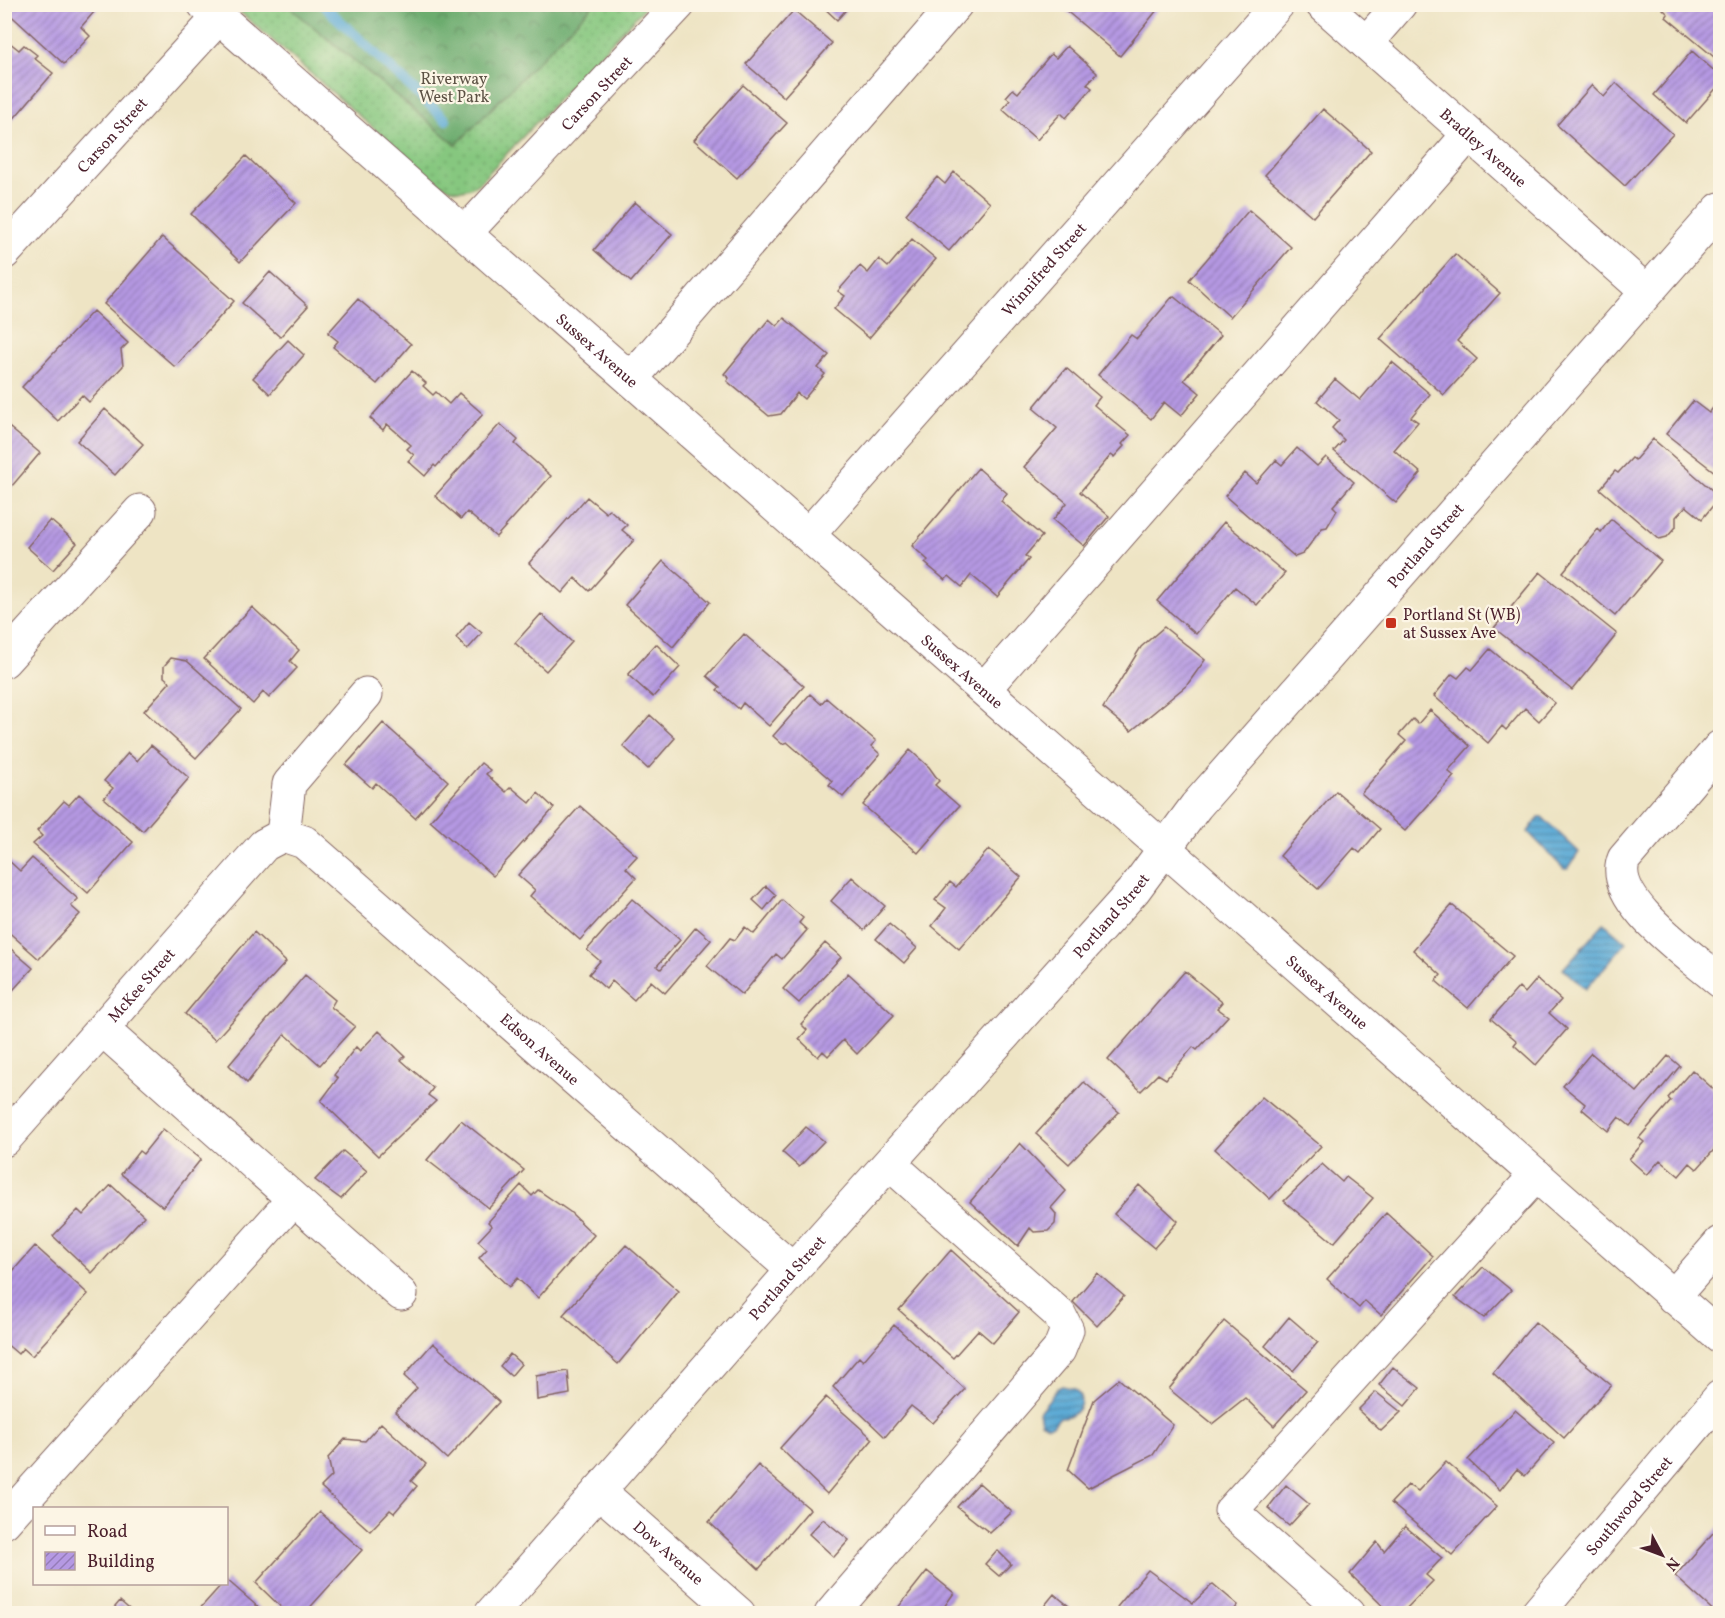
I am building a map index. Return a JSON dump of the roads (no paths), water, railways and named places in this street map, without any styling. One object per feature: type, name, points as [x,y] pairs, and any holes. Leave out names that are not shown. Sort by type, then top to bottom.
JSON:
[{"type":"street","name":"Carson Street","points":[[465,233],[679,4]]},
{"type":"street","points":[[631,379],[956,4]]},
{"type":"street","name":"Winnifred Street","points":[[809,534],[1278,4]]},
{"type":"street","name":"Bradley Avenue","points":[[1322,4],[1646,291]]},
{"type":"street","points":[[1366,43],[1400,4]]},
{"type":"street","name":"Carson Street","points":[[4,253],[212,11]]},
{"type":"street","name":"Sussex Avenue","points":[[212,11],[1166,848],[1720,1338]]},
{"type":"street","points":[[984,688],[1468,135]]},
{"type":"street","name":"Portland Street","points":[[491,1614],[793,1270],[1140,883],[1204,796],[1720,209]]},
{"type":"street","points":[[4,661],[140,511]]},
{"type":"street","points":[[283,835],[289,784],[366,694]]},
{"type":"street","points":[[1720,747],[1624,858],[1620,876],[1626,891],[1639,909],[1720,981]]},
{"type":"street","name":"McKee Street","points":[[4,1140],[264,844],[283,835]]},
{"type":"street","name":"Edson Avenue","points":[[283,835],[304,842],[793,1270]]},
{"type":"street","points":[[102,1029],[401,1294]]},
{"type":"street","points":[[831,1614],[1059,1350],[1067,1330],[1059,1314],[890,1164]]},
{"type":"street","points":[[1348,1614],[1232,1511],[1536,1175]]},
{"type":"street","points":[[4,1522],[293,1200]]},
{"type":"street","points":[[1673,1297],[1720,1243]]},
{"type":"street","name":"Southwood Street","points":[[1537,1614],[1720,1397]]},
{"type":"street","name":"Dow Avenue","points":[[599,1491],[739,1614]]},
{"type":"water","points":[[1538,817],[1542,817],[1579,852],[1568,869],[1564,869],[1528,832]]},
{"type":"water","points":[[1604,923],[1626,942],[1586,989],[1563,969]]},
{"type":"water","points":[[1062,1386],[1075,1389],[1079,1394],[1081,1399],[1079,1408],[1071,1415],[1060,1417],[1053,1425],[1048,1426],[1041,1422],[1039,1412]]},
{"type":"waterway","points":[[322,4],[446,120]]},
{"type":"place","name":"Portland St (WB) at Sussex Ave","points":[[1391,623]]},
{"type":"park label","name":"Riverway West Park","points":[[454,87]]}]
